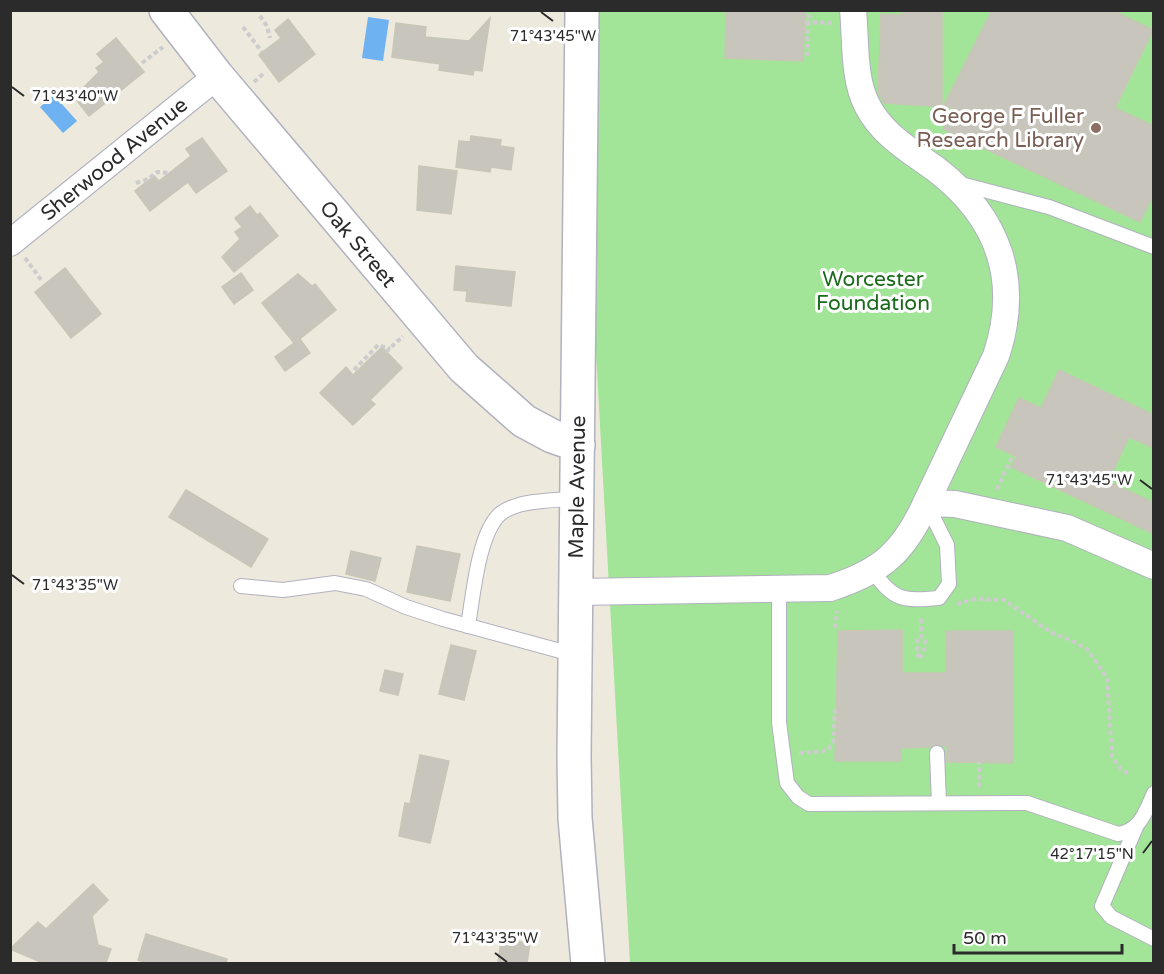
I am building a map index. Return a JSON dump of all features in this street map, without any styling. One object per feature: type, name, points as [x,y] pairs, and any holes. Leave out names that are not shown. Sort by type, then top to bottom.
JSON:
[{"type":"main road","name":"Oak Street","points":[[166,10],[217,76],[469,373],[524,421],[552,436],[578,445]]},
{"type":"main road","name":"Maple Avenue","points":[[582,10],[575,818],[588,963]]},
{"type":"street","points":[[576,592],[830,588],[873,571],[892,556],[912,529],[945,459],[987,380],[998,353],[1005,308],[1005,285],[995,238],[984,217],[952,182],[897,141],[874,117],[866,104],[859,75],[853,10]]},
{"type":"street","name":"Sherwood Avenue","points":[[16,249],[217,76]]},
{"type":"street","points":[[926,503],[955,504],[1066,528],[1153,568]]},
{"type":"lane","points":[[952,182],[1049,207],[1154,247]]},
{"type":"lane","points":[[468,626],[479,562],[489,531],[500,514],[523,505],[577,498]]},
{"type":"lane","points":[[873,571],[886,590],[908,601],[939,598],[949,584],[947,545],[926,503]]},
{"type":"lane","points":[[241,586],[283,590],[335,583],[366,589],[406,607],[575,654]]},
{"type":"lane","points":[[778,588],[779,722],[787,783],[798,797],[809,804],[1027,803],[1118,834],[1131,832],[1136,827]]},
{"type":"lane","points":[[937,753],[939,803]]},
{"type":"lane","points":[[1154,793],[1136,827],[1102,906],[1111,917],[1154,939]]},
{"type":"path","points":[[807,56],[809,10]]},
{"type":"path","points":[[260,16],[267,26],[270,38]]},
{"type":"path","points":[[243,27],[262,52]]},
{"type":"path","points":[[142,63],[168,43]]},
{"type":"path","points":[[136,183],[148,179],[157,172],[170,173]]},
{"type":"path","points":[[16,249],[42,281]]},
{"type":"path","points":[[354,370],[378,345],[388,351],[406,333]]},
{"type":"path","points":[[986,512],[1012,457]]},
{"type":"path","points":[[951,605],[974,599],[1004,600],[1052,633],[1088,650],[1107,678],[1112,757],[1121,769],[1129,774]]},
{"type":"path","points":[[921,610],[921,637],[925,641],[924,652],[920,658],[917,654],[917,641],[921,637]]},
{"type":"path","points":[[836,628],[837,611]]},
{"type":"path","points":[[783,753],[827,751],[833,742],[835,708]]},
{"type":"path","points":[[979,762],[979,794]]},
{"type":"green space","name":"Worcester Foundation","points":[[579,11],[1153,11],[1153,963],[630,963]]},
{"type":"water","points":[[368,17],[389,20],[383,61],[362,58]]},
{"type":"water","points":[[58,92],[64,99],[61,103],[77,121],[63,133],[40,107]]},
{"type":"building","points":[[726,10],[805,10],[803,61],[725,58]]},
{"type":"building","points":[[903,10],[942,10],[942,107],[884,103],[878,92],[881,14],[902,15]]},
{"type":"building","points":[[992,10],[1112,10],[1153,30],[1115,108],[1154,126],[1154,193],[1140,222],[943,129],[954,108],[943,107]]},
{"type":"building","points":[[490,18],[482,71],[474,70],[473,75],[439,70],[440,64],[392,57],[396,23],[426,27],[425,37],[469,41]]},
{"type":"building","points":[[288,19],[315,54],[279,82],[259,55],[281,38],[275,30]]},
{"type":"building","points":[[116,38],[144,72],[89,116],[74,97],[99,72],[96,68],[104,62],[97,54]]},
{"type":"building","points":[[471,136],[501,140],[500,146],[514,148],[511,170],[491,167],[490,172],[456,167],[459,141],[470,142]]},
{"type":"building","points":[[202,138],[227,171],[196,193],[188,182],[150,211],[135,191],[154,176],[159,181],[191,156],[186,149]]},
{"type":"building","points":[[419,166],[457,171],[451,214],[417,210]]},
{"type":"building","points":[[250,206],[257,215],[260,213],[278,236],[234,272],[222,257],[240,239],[235,232],[242,227],[235,218]]},
{"type":"building","points":[[456,266],[515,272],[511,306],[466,301],[467,291],[454,290]]},
{"type":"building","points":[[65,268],[101,314],[71,338],[35,292]]},
{"type":"building","points":[[241,273],[253,290],[234,304],[222,287]]},
{"type":"building","points":[[298,274],[312,286],[315,284],[336,310],[296,342],[300,339],[310,353],[285,371],[275,357],[294,343],[262,303]]},
{"type":"building","points":[[382,347],[402,368],[370,400],[375,404],[353,425],[320,393],[346,367],[353,375]]},
{"type":"building","points":[[1059,370],[1154,415],[1154,448],[1129,437],[1108,481],[1154,503],[1154,534],[1011,467],[1017,457],[996,447],[1019,398],[1041,408]]},
{"type":"building","points":[[186,490],[268,539],[251,567],[169,517]]},
{"type":"building","points":[[417,546],[460,554],[450,601],[407,592]]},
{"type":"building","points":[[351,551],[381,558],[375,581],[346,574]]},
{"type":"building","points":[[902,630],[902,673],[946,673],[947,631],[1013,631],[1013,763],[947,762],[947,747],[937,744],[930,747],[901,748],[901,761],[835,761],[838,631]]},
{"type":"building","points":[[451,645],[476,651],[464,700],[439,694]]},
{"type":"building","points":[[385,670],[403,674],[398,695],[380,691]]},
{"type":"building","points":[[420,755],[449,761],[430,843],[399,836],[405,803],[410,804]]},
{"type":"building","points":[[93,884],[108,900],[92,916],[98,945],[111,949],[106,963],[43,963],[10,949],[38,922],[46,929]]},
{"type":"building","points":[[146,934],[227,959],[226,963],[148,963],[138,960]]},
{"type":"building","points":[[501,940],[530,943],[527,963],[498,963]]},
{"type":"place","name":"George F Fuller Research Library","points":[[1096,128]]}]
